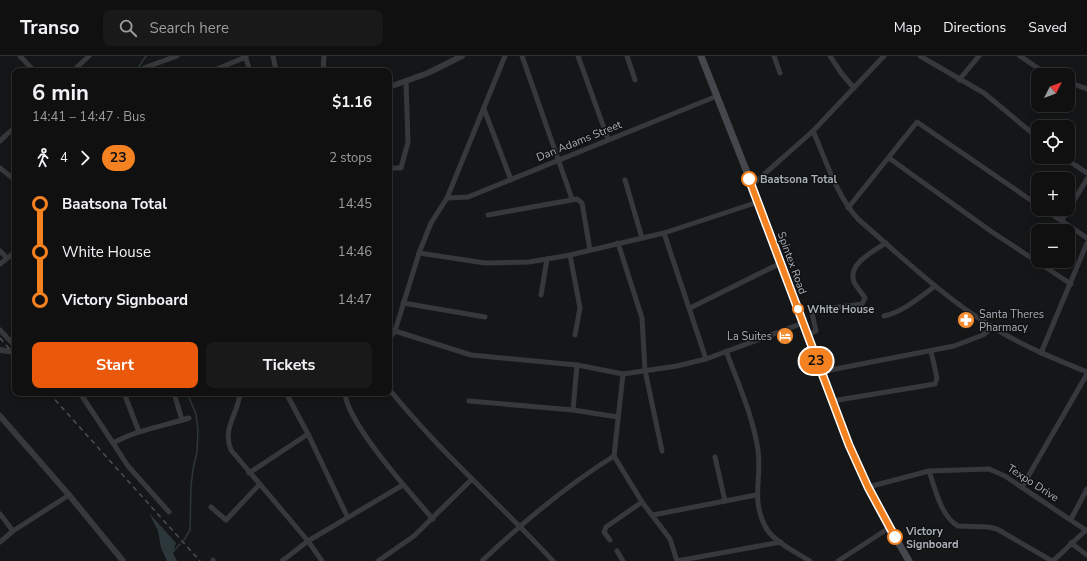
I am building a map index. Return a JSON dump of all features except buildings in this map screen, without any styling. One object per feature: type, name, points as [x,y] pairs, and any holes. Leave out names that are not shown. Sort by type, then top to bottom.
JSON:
[{"type":"main road","name":"Spintex Road","points":[[701,56],[752,184],[820,372],[868,487],[889,528],[909,561]]},
{"type":"street","points":[[20,56],[31,68]]},
{"type":"street","points":[[76,68],[89,56]]},
{"type":"street","points":[[144,68],[177,56]]},
{"type":"street","points":[[273,56],[275,68]]},
{"type":"street","points":[[323,68],[324,56]]},
{"type":"street","points":[[392,86],[406,82],[462,56]]},
{"type":"street","points":[[392,335],[395,331],[419,253],[432,223],[447,198],[505,56]]},
{"type":"street","points":[[522,56],[572,199]]},
{"type":"street","points":[[578,56],[608,139]]},
{"type":"street","points":[[627,56],[635,80]]},
{"type":"street","points":[[774,56],[780,73]]},
{"type":"street","points":[[830,56],[854,88]]},
{"type":"street","points":[[752,184],[813,131],[884,56]]},
{"type":"street","points":[[920,56],[959,80],[984,93],[1031,132]]},
{"type":"street","points":[[959,80],[979,56]]},
{"type":"street","points":[[1020,56],[1038,68]]},
{"type":"street","points":[[219,68],[245,57],[249,68]]},
{"type":"street","points":[[392,168],[401,168],[408,142],[406,82]]},
{"type":"street","points":[[1075,85],[1087,89]]},
{"type":"street","name":"Dan Adams Street","points":[[447,198],[468,197],[717,96]]},
{"type":"street","points":[[484,109],[511,180]]},
{"type":"street","points":[[848,208],[917,122],[1031,200]]},
{"type":"street","points":[[0,141],[12,130]]},
{"type":"street","points":[[813,131],[848,208],[886,243],[935,286],[993,327],[1041,353],[1087,373],[1022,487]]},
{"type":"street","points":[[889,158],[992,232],[1071,284]]},
{"type":"street","points":[[1074,164],[1087,173]]},
{"type":"street","points":[[0,168],[12,178]]},
{"type":"street","points":[[625,180],[642,238]]},
{"type":"street","points":[[1062,220],[1087,180]]},
{"type":"street","points":[[488,216],[577,199],[582,203],[590,250]]},
{"type":"street","points":[[419,253],[493,264],[529,262],[570,255],[664,233],[758,202]]},
{"type":"street","points":[[1055,216],[1087,238]]},
{"type":"street","points":[[664,233],[706,359]]},
{"type":"street","points":[[618,243],[642,318],[645,370],[662,451]]},
{"type":"street","points":[[807,335],[816,332],[812,313],[824,309],[862,304],[865,298],[854,282],[853,273],[859,262],[886,243]]},
{"type":"street","points":[[1041,353],[1087,243]]},
{"type":"street","points":[[0,251],[7,258]]},
{"type":"street","points":[[0,264],[12,254]]},
{"type":"street","points":[[570,255],[580,308],[575,335]]},
{"type":"street","points":[[541,295],[546,259]]},
{"type":"street","points":[[690,308],[781,263]]},
{"type":"street","points":[[884,316],[904,308],[935,286]]},
{"type":"street","points":[[403,303],[485,317]]},
{"type":"street","points":[[395,331],[472,355],[577,365],[623,374],[677,366],[706,359],[803,323]]},
{"type":"street","points":[[820,372],[931,351],[969,341],[993,327]]},
{"type":"street","points":[[0,330],[12,343]]},
{"type":"street","points":[[0,350],[12,352]]},
{"type":"street","points":[[726,351],[754,428],[759,466],[756,495],[765,526],[772,535],[810,561]]},
{"type":"street","points":[[832,401],[935,384],[937,378],[931,351]]},
{"type":"street","points":[[573,410],[577,365]]},
{"type":"street","points":[[623,374],[614,456],[642,502],[653,514],[670,539],[677,561],[781,542]]},
{"type":"street","points":[[392,393],[416,423],[519,525],[553,561]]},
{"type":"street","points":[[82,396],[128,466],[169,512]]},
{"type":"street","points":[[125,396],[139,432]]},
{"type":"street","points":[[175,396],[182,420]]},
{"type":"street","points":[[240,396],[229,426],[227,440],[232,450],[249,473],[308,541],[322,561]]},
{"type":"street","points":[[288,396],[308,434],[347,516]]},
{"type":"street","points":[[346,396],[350,410],[369,440],[403,485],[433,519]]},
{"type":"street","points":[[469,401],[573,410],[618,417]]},
{"type":"street","points":[[0,416],[69,495],[123,561]]},
{"type":"street","points":[[113,443],[126,436],[189,418]]},
{"type":"street","points":[[249,473],[308,434]]},
{"type":"street","points":[[482,561],[519,525],[570,486],[614,456]]},
{"type":"street","points":[[715,457],[725,501]]},
{"type":"street","name":"Texpo Drive","points":[[868,487],[928,471],[989,469],[998,472],[1022,487],[1087,531]]},
{"type":"street","points":[[928,471],[943,506],[954,524],[958,526],[988,527],[997,529],[1053,561],[1071,543],[1087,531]]},
{"type":"street","points":[[378,561],[400,547],[433,519],[472,479]]},
{"type":"street","points":[[211,507],[226,520],[260,485]]},
{"type":"street","points":[[282,561],[308,541],[347,516],[403,485]]},
{"type":"street","points":[[1071,520],[1087,489]]},
{"type":"street","points":[[0,542],[13,531],[69,495]]},
{"type":"street","points":[[653,514],[756,495]]},
{"type":"street","points":[[610,540],[604,529],[642,502]]},
{"type":"street","points":[[0,514],[13,531]]},
{"type":"street","points":[[838,561],[889,528]]},
{"type":"street","points":[[1071,543],[1087,555]]},
{"type":"street","points":[[617,551],[623,561]]},
{"type":"shaded area","points":[[149,513],[176,543],[173,553],[177,561],[167,561],[161,548],[158,531]]},
{"type":"waterway","points":[[138,68],[146,56]]},
{"type":"waterway","points":[[184,540],[190,530],[191,486],[197,452],[198,430],[196,414],[188,396]]},
{"type":"waterway","points":[[173,552],[180,544]]},
{"type":"railway","points":[[0,338],[12,352]]},
{"type":"railway","points":[[52,396],[200,561]]},
{"type":"bus line","name":"23","points":[[749,179],[820,372],[849,445],[876,504],[895,537]]},
{"type":"place","name":"Baatsona Total","points":[[749,179]]},
{"type":"place","name":"White House","points":[[798,309]]},
{"type":"place","name":"Santa Theres Pharmacy","points":[[966,320]]},
{"type":"place","name":"La Suites","points":[[785,336]]},
{"type":"place","name":"Victory Signboard","points":[[895,537]]}]
